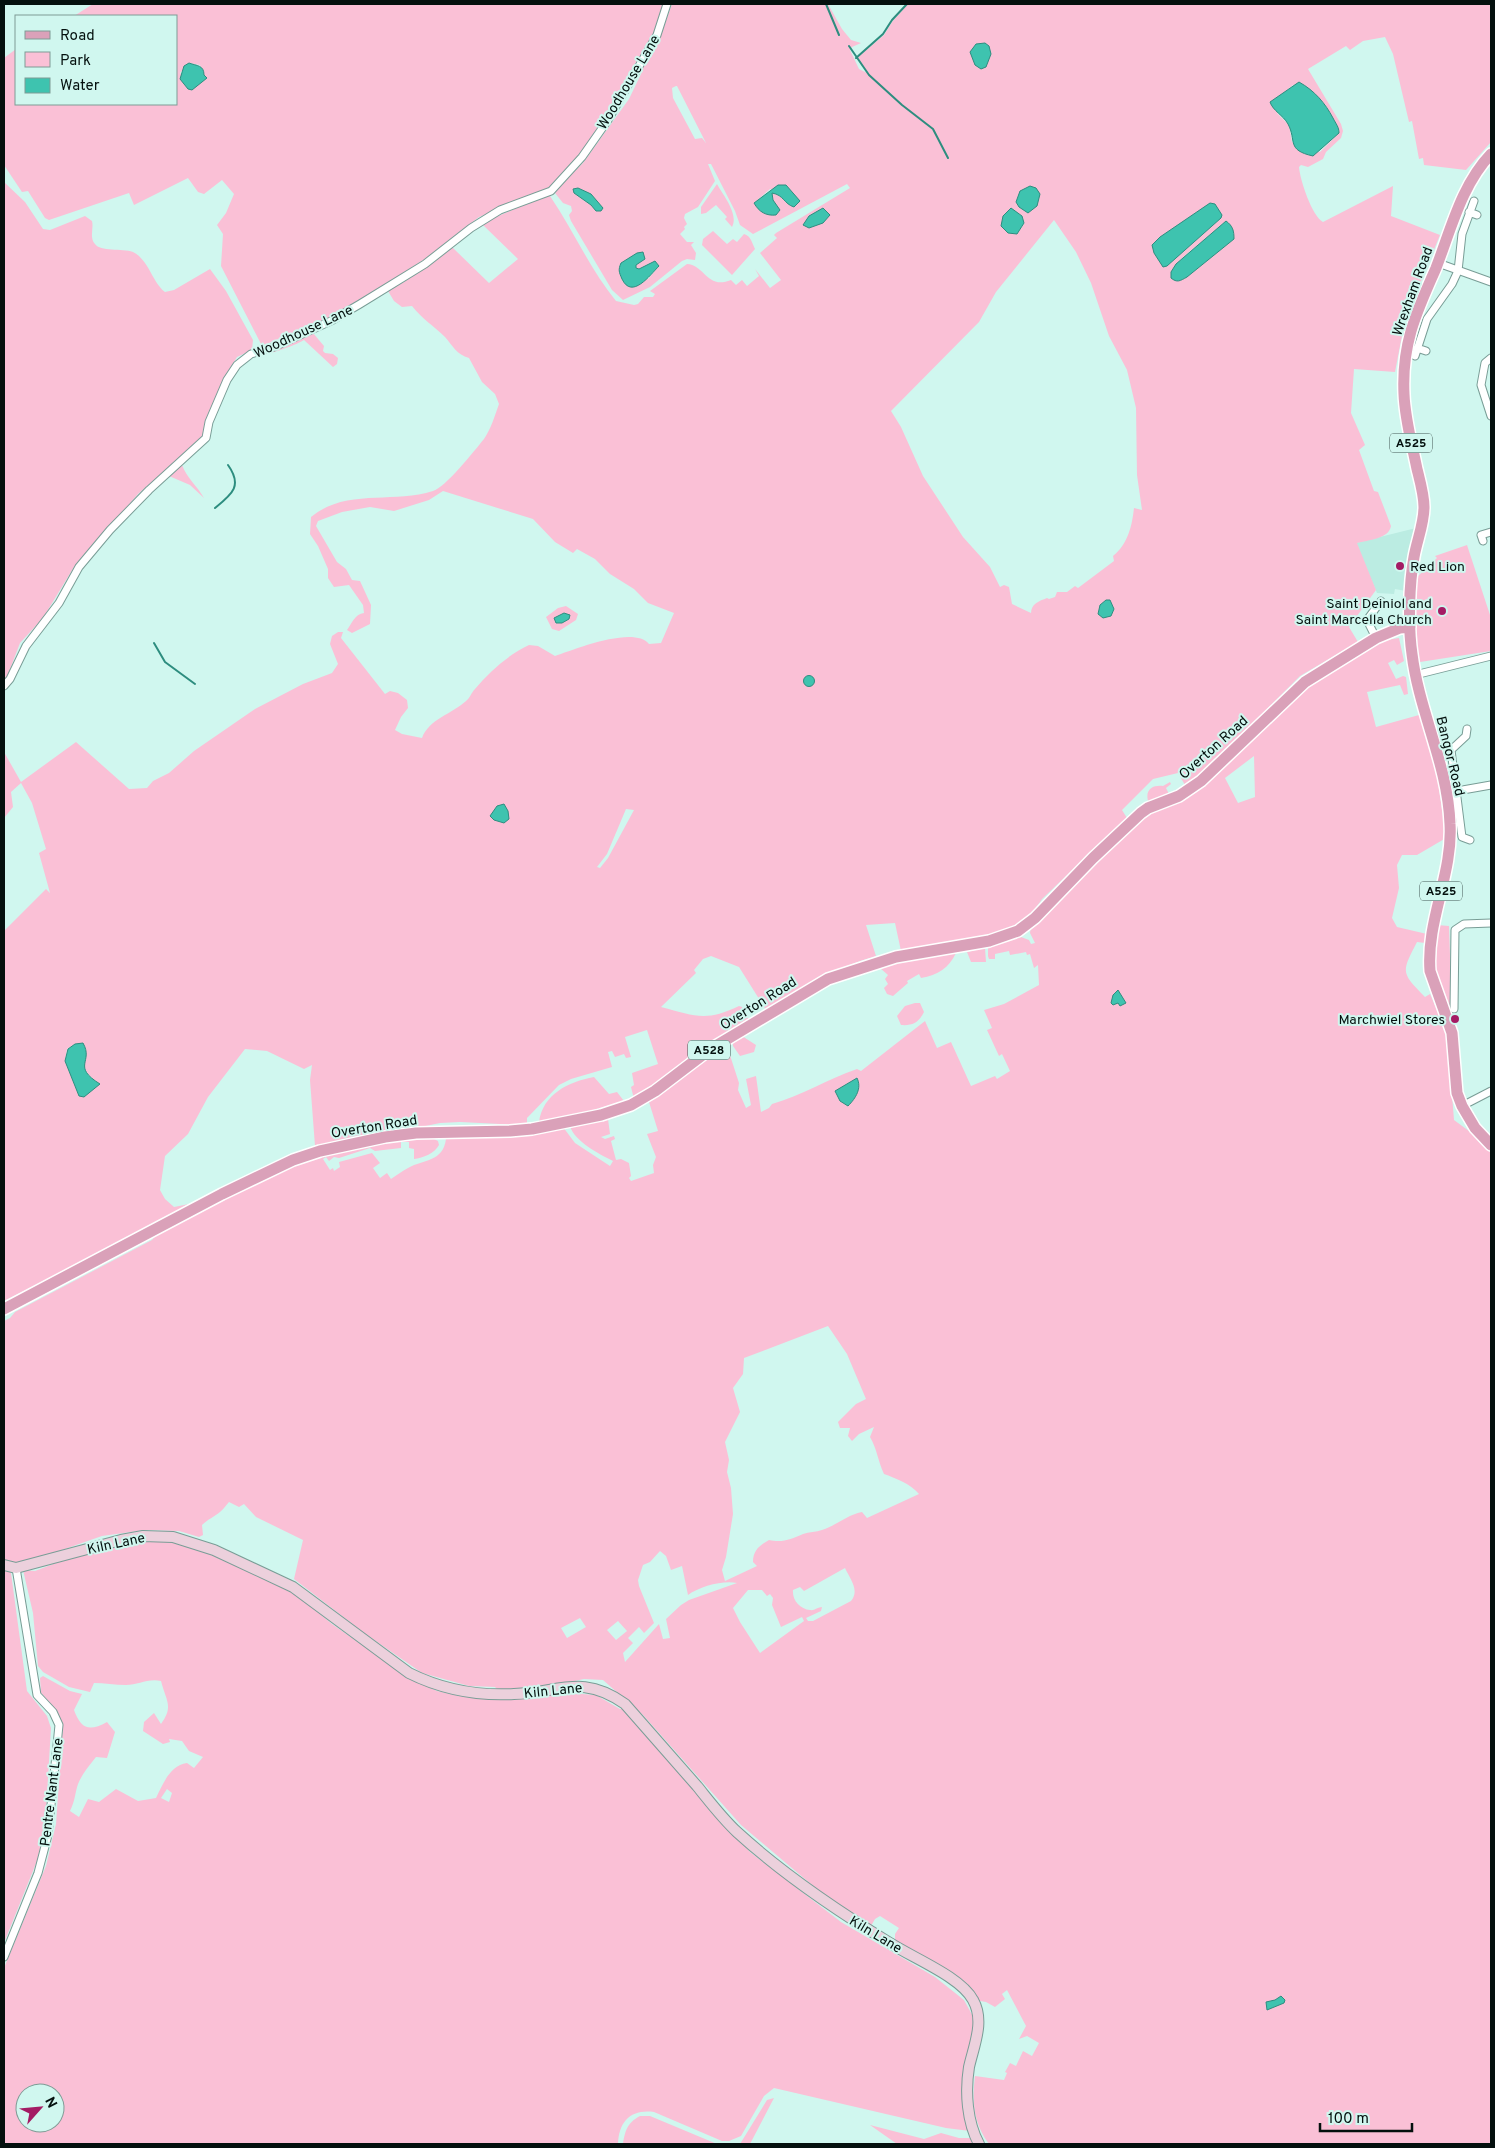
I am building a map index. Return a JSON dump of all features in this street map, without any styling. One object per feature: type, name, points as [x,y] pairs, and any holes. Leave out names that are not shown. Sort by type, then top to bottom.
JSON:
[{"type":"main road","name":"Wrexham Road","points":[[1410,627],[1413,558],[1423,521],[1424,504],[1406,423],[1404,362],[1411,330],[1467,189],[1482,164],[1491,154]]},
{"type":"main road","name":"Overton Road","points":[[4,1309],[222,1194],[293,1160],[320,1151],[385,1137],[446,1132],[517,1130],[581,1120],[614,1111],[644,1098],[710,1050],[828,979],[889,958],[989,941],[1018,931],[1035,918],[1093,858],[1141,813],[1148,808],[1179,796],[1202,781],[1305,682],[1376,638],[1400,628],[1410,627]]},
{"type":"main road","name":"Bangor Road","points":[[1410,627],[1415,675],[1446,784],[1450,823],[1451,847],[1429,960],[1432,981],[1452,1033],[1458,1093],[1462,1106],[1475,1128],[1491,1145]]},
{"type":"main road","name":"Kiln Lane","points":[[4,1565],[16,1568],[143,1536],[173,1537],[214,1550],[293,1587],[402,1669],[424,1681],[465,1691],[497,1694],[533,1693],[580,1685],[592,1687],[614,1696],[624,1704],[735,1830],[765,1857],[814,1896],[897,1948],[940,1972],[965,1990],[973,2000],[978,2021],[969,2069],[968,2088],[971,2123],[979,2144]]},
{"type":"street","name":"Woodhouse Lane","points":[[4,686],[10,679],[26,646],[59,603],[79,567],[110,530],[143,496],[206,438],[209,422],[227,380],[237,365],[251,354],[274,347],[331,321],[360,304],[425,264],[471,228],[500,210],[551,191],[582,156],[608,120],[657,35],[667,4]]},
{"type":"street","points":[[1426,351],[1416,352],[1427,319],[1452,284],[1458,270],[1462,234],[1474,200]]},
{"type":"street","points":[[1469,212],[1477,215]]},
{"type":"street","points":[[1438,263],[1491,282]]},
{"type":"street","points":[[1491,358],[1485,363],[1481,385],[1491,416]]},
{"type":"street","points":[[1482,541],[1481,535],[1491,532]]},
{"type":"street","points":[[1376,638],[1365,620],[1381,601]]},
{"type":"street","points":[[1415,675],[1491,656]]},
{"type":"street","points":[[1467,729],[1466,736],[1451,750],[1461,839],[1470,840]]},
{"type":"street","points":[[1457,791],[1491,785]]},
{"type":"street","points":[[1454,1010],[1458,1000],[1454,930],[1464,924],[1491,923]]},
{"type":"street","points":[[1462,1106],[1491,1091]]},
{"type":"street","name":"Pentre Nant Lane","points":[[4,1957],[38,1873],[48,1835],[59,1725],[53,1712],[37,1695],[16,1568]]},
{"type":"shaded area","points":[[1416,528],[1406,591],[1395,589],[1394,594],[1377,593],[1356,543]]},
{"type":"green space","points":[[93,4],[664,4],[652,49],[658,43],[672,4],[828,4],[842,29],[851,40],[861,43],[850,50],[859,69],[869,74],[857,58],[884,35],[892,22],[908,4],[1491,4],[1491,142],[1466,170],[1424,165],[1423,158],[1419,159],[1412,121],[1409,122],[1393,54],[1385,37],[1363,41],[1350,50],[1346,46],[1308,69],[1341,124],[1343,131],[1341,138],[1326,152],[1323,159],[1308,167],[1301,165],[1299,167],[1307,197],[1315,213],[1323,222],[1393,186],[1391,216],[1440,235],[1405,320],[1395,372],[1354,369],[1351,413],[1365,445],[1359,450],[1374,491],[1378,492],[1391,526],[1386,534],[1382,536],[1357,543],[1376,590],[1349,627],[1358,642],[1300,676],[1212,764],[1185,785],[1178,773],[1153,779],[1122,810],[1127,818],[1042,899],[1022,922],[1008,930],[979,939],[901,951],[895,923],[866,925],[876,956],[819,978],[766,1010],[739,967],[711,956],[703,959],[694,970],[696,973],[661,1007],[692,1015],[709,1016],[739,1006],[742,1007],[749,1020],[692,1054],[644,1094],[634,1099],[631,1087],[634,1085],[632,1073],[658,1064],[647,1030],[625,1037],[631,1057],[626,1058],[624,1054],[615,1057],[612,1051],[608,1052],[612,1067],[571,1079],[559,1085],[527,1118],[527,1123],[519,1125],[460,1122],[440,1123],[416,1128],[374,1132],[315,1146],[310,1080],[312,1065],[304,1069],[267,1051],[245,1049],[208,1097],[188,1134],[165,1156],[160,1190],[165,1199],[174,1207],[189,1204],[182,1211],[4,1301],[4,931],[46,889],[50,893],[39,853],[46,849],[32,803],[21,783],[11,792],[13,807],[4,818],[4,752],[21,782],[76,742],[129,789],[147,788],[153,781],[169,773],[194,751],[255,709],[303,684],[332,673],[338,664],[330,644],[332,636],[338,632],[343,632],[341,638],[385,694],[390,691],[398,693],[407,700],[408,708],[395,730],[402,734],[422,738],[425,731],[435,721],[467,700],[493,670],[529,645],[538,646],[555,656],[617,638],[631,637],[641,639],[649,644],[661,643],[674,613],[648,603],[634,589],[610,574],[595,559],[577,549],[573,553],[555,542],[533,519],[443,491],[429,500],[394,511],[370,507],[342,512],[318,521],[316,526],[337,562],[346,569],[352,580],[360,581],[371,605],[370,624],[352,633],[347,630],[356,617],[364,613],[363,605],[349,585],[334,587],[328,578],[328,569],[318,546],[310,534],[311,517],[325,508],[354,499],[417,495],[438,488],[460,468],[484,439],[499,404],[495,394],[482,382],[469,358],[458,352],[412,306],[402,307],[394,301],[388,291],[404,282],[452,247],[489,283],[518,259],[483,225],[491,219],[548,195],[598,276],[616,301],[634,305],[638,304],[644,297],[653,297],[655,294],[650,291],[687,264],[698,268],[711,280],[723,282],[731,280],[736,285],[742,280],[747,286],[759,276],[755,269],[770,288],[781,280],[760,253],[777,238],[774,235],[850,188],[847,184],[753,234],[740,225],[711,164],[708,164],[715,181],[698,207],[685,214],[684,218],[687,224],[680,234],[687,242],[694,242],[691,245],[696,253],[695,260],[687,259],[682,261],[650,287],[623,300],[612,290],[571,221],[569,215],[572,211],[571,206],[563,203],[555,193],[556,189],[583,163],[629,99],[641,74],[636,62],[597,127],[599,129],[580,156],[548,190],[479,217],[425,259],[338,314],[264,345],[261,344],[221,266],[223,234],[217,225],[226,213],[234,194],[222,180],[204,194],[198,192],[188,178],[134,205],[129,193],[49,220],[45,218],[28,191],[22,192],[4,165],[4,58],[15,50],[15,105],[178,105],[178,15],[76,15]],"holes":[[[189,63],[200,65],[204,75],[195,86],[180,73]],[[1293,85],[1313,93],[1322,100],[1336,124],[1339,133],[1320,152],[1292,142],[1289,125],[1277,113],[1287,90]],[[677,86],[706,143],[702,138],[695,139],[673,98],[672,88]],[[578,188],[591,194],[596,211],[579,197]],[[770,189],[800,201],[794,207],[772,193],[773,200],[754,203]],[[1210,203],[1215,204],[1221,218],[1167,266],[1163,267],[1197,213]],[[1011,208],[1022,216],[1024,224],[1017,234],[1003,216]],[[1054,220],[1076,252],[1091,283],[1109,336],[1127,370],[1136,408],[1137,475],[1142,510],[1134,508],[1126,540],[1113,556],[1114,561],[1078,588],[1075,586],[1067,592],[1057,592],[1055,597],[1038,602],[1032,607],[1031,613],[1012,604],[1009,587],[1004,585],[1000,587],[990,567],[963,537],[923,476],[901,427],[891,411],[979,322],[996,292]],[[1223,223],[1234,239],[1187,277],[1171,272],[1182,258]],[[637,253],[639,262],[636,268],[639,269],[649,264],[659,266],[648,279],[623,282],[619,271],[621,263]],[[626,809],[634,810],[608,858],[600,868],[597,867],[607,854]],[[75,1044],[86,1049],[85,1066],[87,1073],[100,1084],[79,1096],[65,1061],[67,1049]]]},
{"type":"green space","points":[[4,182],[25,202],[43,229],[50,230],[85,216],[92,221],[92,239],[95,244],[101,248],[133,252],[143,260],[165,292],[174,290],[210,269],[226,291],[253,340],[252,350],[237,357],[231,367],[201,439],[138,494],[74,567],[43,618],[20,643],[4,685],[5,185]]},
{"type":"green space","points":[[717,184],[732,211],[734,222],[732,227],[725,219],[727,217],[716,205],[706,213],[701,214],[701,207]]},
{"type":"green space","points":[[713,231],[727,244],[733,239],[737,242],[744,234],[752,242],[755,249],[732,275],[702,245],[703,239]]},
{"type":"green space","points":[[313,333],[324,346],[323,351],[325,353],[333,354],[338,358],[337,364],[333,367],[304,340],[264,354]]},
{"type":"green space","points":[[182,465],[204,498],[190,485],[169,476]]},
{"type":"green space","points":[[1467,545],[1491,618],[1491,651],[1420,662],[1414,633],[1415,586],[1418,581],[1417,577],[1437,558],[1435,556]]},
{"type":"green space","points":[[566,606],[578,614],[576,620],[559,631],[552,629],[546,617],[558,608]]},
{"type":"green space","points":[[1399,638],[1404,661],[1397,665],[1394,660],[1388,663],[1396,679],[1403,676],[1406,677],[1408,694],[1404,695],[1400,685],[1367,692],[1376,727],[1419,715],[1422,717],[1437,774],[1446,838],[1417,855],[1402,855],[1397,865],[1399,888],[1392,918],[1397,927],[1427,934],[1425,943],[1417,942],[1408,960],[1406,972],[1411,982],[1425,997],[1430,994],[1444,1026],[1448,1044],[1454,1120],[1473,1134],[1491,1153],[1491,2144],[989,2144],[980,2128],[975,2112],[975,2076],[1004,2080],[1007,2073],[1005,2072],[1010,2063],[1016,2066],[1023,2051],[1032,2056],[1039,2043],[1027,2036],[1019,2039],[1026,2026],[1007,1990],[1002,1994],[1005,1999],[995,2007],[980,2001],[973,1991],[953,1973],[895,1940],[895,1934],[899,1928],[880,1916],[875,1919],[871,1926],[831,1901],[741,1825],[643,1715],[603,1680],[584,1679],[546,1687],[499,1691],[495,1687],[469,1686],[422,1673],[364,1633],[294,1579],[303,1540],[256,1517],[244,1504],[239,1507],[229,1502],[221,1511],[202,1525],[203,1535],[199,1537],[179,1531],[145,1530],[102,1536],[19,1565],[4,1561],[4,1321],[15,1312],[152,1240],[158,1233],[167,1228],[295,1163],[368,1144],[432,1138],[438,1141],[439,1145],[428,1155],[414,1159],[414,1149],[409,1148],[409,1142],[401,1142],[401,1148],[375,1151],[370,1148],[339,1158],[334,1157],[329,1161],[326,1157],[323,1159],[330,1170],[333,1168],[334,1171],[340,1167],[339,1162],[372,1153],[380,1163],[373,1168],[380,1178],[387,1173],[391,1179],[414,1165],[437,1156],[441,1152],[446,1139],[452,1136],[563,1127],[575,1143],[610,1166],[613,1161],[582,1142],[572,1132],[570,1126],[608,1119],[610,1134],[601,1137],[605,1139],[614,1136],[615,1139],[611,1141],[616,1160],[621,1159],[629,1163],[631,1176],[629,1178],[631,1181],[654,1173],[653,1165],[656,1157],[647,1134],[658,1131],[649,1102],[701,1060],[727,1046],[739,1083],[738,1090],[746,1108],[751,1105],[746,1079],[756,1076],[761,1112],[772,1104],[793,1097],[846,1073],[857,1069],[861,1071],[925,1021],[937,1048],[951,1042],[971,1086],[995,1076],[997,1079],[1010,1071],[1002,1054],[999,1056],[987,1030],[992,1028],[984,1010],[1004,1004],[1039,985],[1038,965],[1034,968],[1030,954],[1027,955],[1026,952],[1010,955],[1009,951],[995,954],[995,959],[989,959],[988,947],[1021,937],[1029,940],[1031,944],[1035,943],[1030,933],[1031,926],[1143,815],[1197,791],[1212,779],[1219,768],[1299,690],[1373,642]],"holes":[[[1254,756],[1255,797],[1238,803],[1225,778]],[[828,1326],[847,1354],[866,1399],[856,1404],[838,1422],[840,1428],[850,1428],[848,1436],[852,1441],[859,1434],[874,1427],[870,1437],[884,1474],[907,1484],[919,1494],[867,1518],[862,1512],[822,1530],[805,1533],[787,1540],[769,1540],[760,1546],[754,1554],[753,1562],[757,1566],[725,1581],[722,1570],[733,1514],[731,1488],[727,1472],[729,1460],[725,1442],[740,1412],[733,1388],[743,1374],[744,1358]],[[660,1551],[666,1556],[671,1570],[682,1566],[688,1595],[712,1584],[737,1583],[689,1600],[681,1605],[666,1619],[670,1638],[663,1639],[659,1624],[625,1662],[623,1653],[633,1643],[628,1638],[639,1627],[644,1633],[654,1623],[639,1586],[638,1580],[643,1565],[650,1562]],[[845,1568],[855,1593],[851,1601],[813,1621],[808,1621],[806,1618],[821,1611],[822,1607],[812,1610],[800,1606],[793,1594],[793,1590],[800,1587],[804,1591]],[[748,1590],[762,1590],[767,1596],[770,1594],[773,1598],[772,1605],[781,1627],[802,1617],[804,1621],[760,1653],[733,1608]],[[580,1618],[586,1627],[567,1638],[561,1628]],[[618,1621],[627,1631],[616,1640],[607,1630]]]},
{"type":"green space","points":[[1170,782],[1171,784],[1166,788],[1169,794],[1148,801],[1148,793],[1151,789]]},
{"type":"green space","points":[[1437,925],[1449,926],[1452,1012],[1450,1012],[1433,973]]},
{"type":"green space","points":[[985,948],[986,962],[971,962],[967,952]]},
{"type":"green space","points":[[946,953],[956,953],[950,963],[942,970],[921,978],[919,974],[907,981],[908,983],[893,996],[887,994],[884,988],[888,984],[885,979],[888,975],[880,968],[883,965]]},
{"type":"green space","points":[[920,1003],[924,1012],[918,1021],[909,1025],[901,1025],[897,1016],[905,1006]]},
{"type":"green space","points":[[742,1036],[756,1045],[754,1052],[740,1056],[733,1046],[733,1041]]},
{"type":"green space","points":[[594,1077],[609,1094],[617,1092],[624,1101],[583,1113],[539,1122],[541,1112],[551,1097],[558,1091],[575,1082]]},
{"type":"green space","points":[[153,1538],[156,1542],[171,1541],[201,1550],[287,1587],[332,1624],[408,1677],[437,1691],[460,1696],[525,1698],[551,1694],[596,1695],[620,1709],[624,1709],[750,1852],[841,1922],[935,1977],[964,2000],[975,2020],[970,2131],[946,2128],[774,2088],[764,2096],[741,2136],[729,2141],[722,2141],[654,2112],[639,2112],[628,2118],[624,2123],[618,2144],[4,2144],[4,1968],[46,1866],[56,1824],[63,1724],[56,1710],[41,1693],[40,1678],[43,1676],[70,1691],[82,1694],[74,1710],[83,1725],[90,1728],[107,1722],[115,1732],[107,1758],[96,1757],[78,1784],[70,1811],[79,1817],[88,1799],[99,1802],[116,1789],[138,1801],[156,1798],[168,1776],[176,1767],[187,1763],[194,1768],[203,1757],[189,1751],[182,1741],[169,1739],[170,1742],[163,1744],[143,1731],[144,1722],[154,1713],[161,1724],[165,1718],[168,1703],[161,1681],[152,1680],[126,1685],[94,1683],[90,1692],[69,1687],[43,1672],[38,1666],[33,1613],[23,1570],[35,1571],[77,1555]],"holes":[[[167,1789],[172,1793],[169,1802],[161,1798]]]},
{"type":"green space","points":[[4,1568],[11,1573],[27,1691],[47,1716],[51,1728],[45,1829],[39,1856],[4,1943]]},
{"type":"green space","points":[[774,2098],[750,2144],[740,2144],[767,2100]]},
{"type":"green space","points":[[640,2116],[650,2116],[717,2144],[623,2144],[627,2128]]},
{"type":"green space","points":[[870,2125],[924,2139],[941,2133],[959,2138],[973,2138],[976,2144],[897,2144]]},
{"type":"water","points":[[985,43],[989,46],[991,54],[986,67],[981,69],[975,65],[970,52],[976,44]]},
{"type":"water","points":[[189,63],[203,69],[204,75],[207,78],[192,90],[188,89],[180,79],[184,66]]},
{"type":"water","points":[[1299,82],[1315,93],[1323,102],[1339,131],[1313,156],[1305,154],[1296,148],[1288,124],[1270,102]]},
{"type":"water","points":[[778,185],[786,185],[800,201],[794,207],[772,193],[773,200],[780,210],[776,215],[763,213],[754,203]]},
{"type":"water","points":[[1030,186],[1036,188],[1040,194],[1037,206],[1028,213],[1019,207],[1016,202],[1020,191]]},
{"type":"water","points":[[578,188],[591,194],[603,208],[601,211],[596,211],[574,193],[573,189]]},
{"type":"water","points":[[1210,203],[1215,204],[1222,215],[1221,218],[1167,266],[1163,267],[1154,253],[1152,245],[1160,237]]},
{"type":"water","points":[[823,208],[830,215],[823,223],[809,228],[803,225],[809,216]]},
{"type":"water","points":[[1011,208],[1022,216],[1024,223],[1017,234],[1008,233],[1001,226],[1003,216]]},
{"type":"water","points":[[1226,221],[1233,229],[1234,239],[1187,277],[1179,281],[1171,278],[1171,272],[1176,264]]},
{"type":"water","points":[[643,252],[645,259],[636,265],[636,268],[639,269],[655,261],[659,266],[641,284],[631,287],[626,285],[619,271],[621,263],[637,253]]},
{"type":"water","points":[[1106,600],[1110,600],[1114,609],[1111,616],[1103,618],[1098,614],[1100,605]]},
{"type":"water","points":[[564,613],[570,615],[569,619],[562,623],[556,623],[554,618]]},
{"type":"water","points":[[809,675],[815,681],[809,687],[803,681]]},
{"type":"water","points":[[504,804],[508,811],[509,819],[504,823],[494,820],[490,816],[497,806]]},
{"type":"water","points":[[1118,990],[1126,1003],[1120,1006],[1118,1003],[1113,1005],[1111,1003],[1113,995]]},
{"type":"water","points":[[83,1043],[86,1049],[85,1068],[87,1073],[100,1084],[84,1097],[79,1096],[65,1061],[68,1049],[75,1044]]},
{"type":"water","points":[[857,1078],[859,1085],[857,1093],[848,1106],[840,1101],[835,1091]]},
{"type":"water","points":[[1281,1996],[1285,2000],[1284,2003],[1267,2010],[1266,2002]]},
{"type":"waterway","points":[[826,4],[839,35]]},
{"type":"waterway","points":[[856,58],[883,34],[892,20],[907,4]]},
{"type":"waterway","points":[[849,46],[869,75],[902,105],[933,129],[948,158]]},
{"type":"waterway","points":[[215,508],[234,489],[235,479],[228,465]]},
{"type":"waterway","points":[[154,643],[165,662],[195,684]]},
{"type":"place","name":"Red Lion","points":[[1400,566]]},
{"type":"place","name":"Saint Deiniol and Saint Marcella Church","points":[[1442,611]]},
{"type":"place","name":"Marchwiel Stores","points":[[1455,1019]]}]
